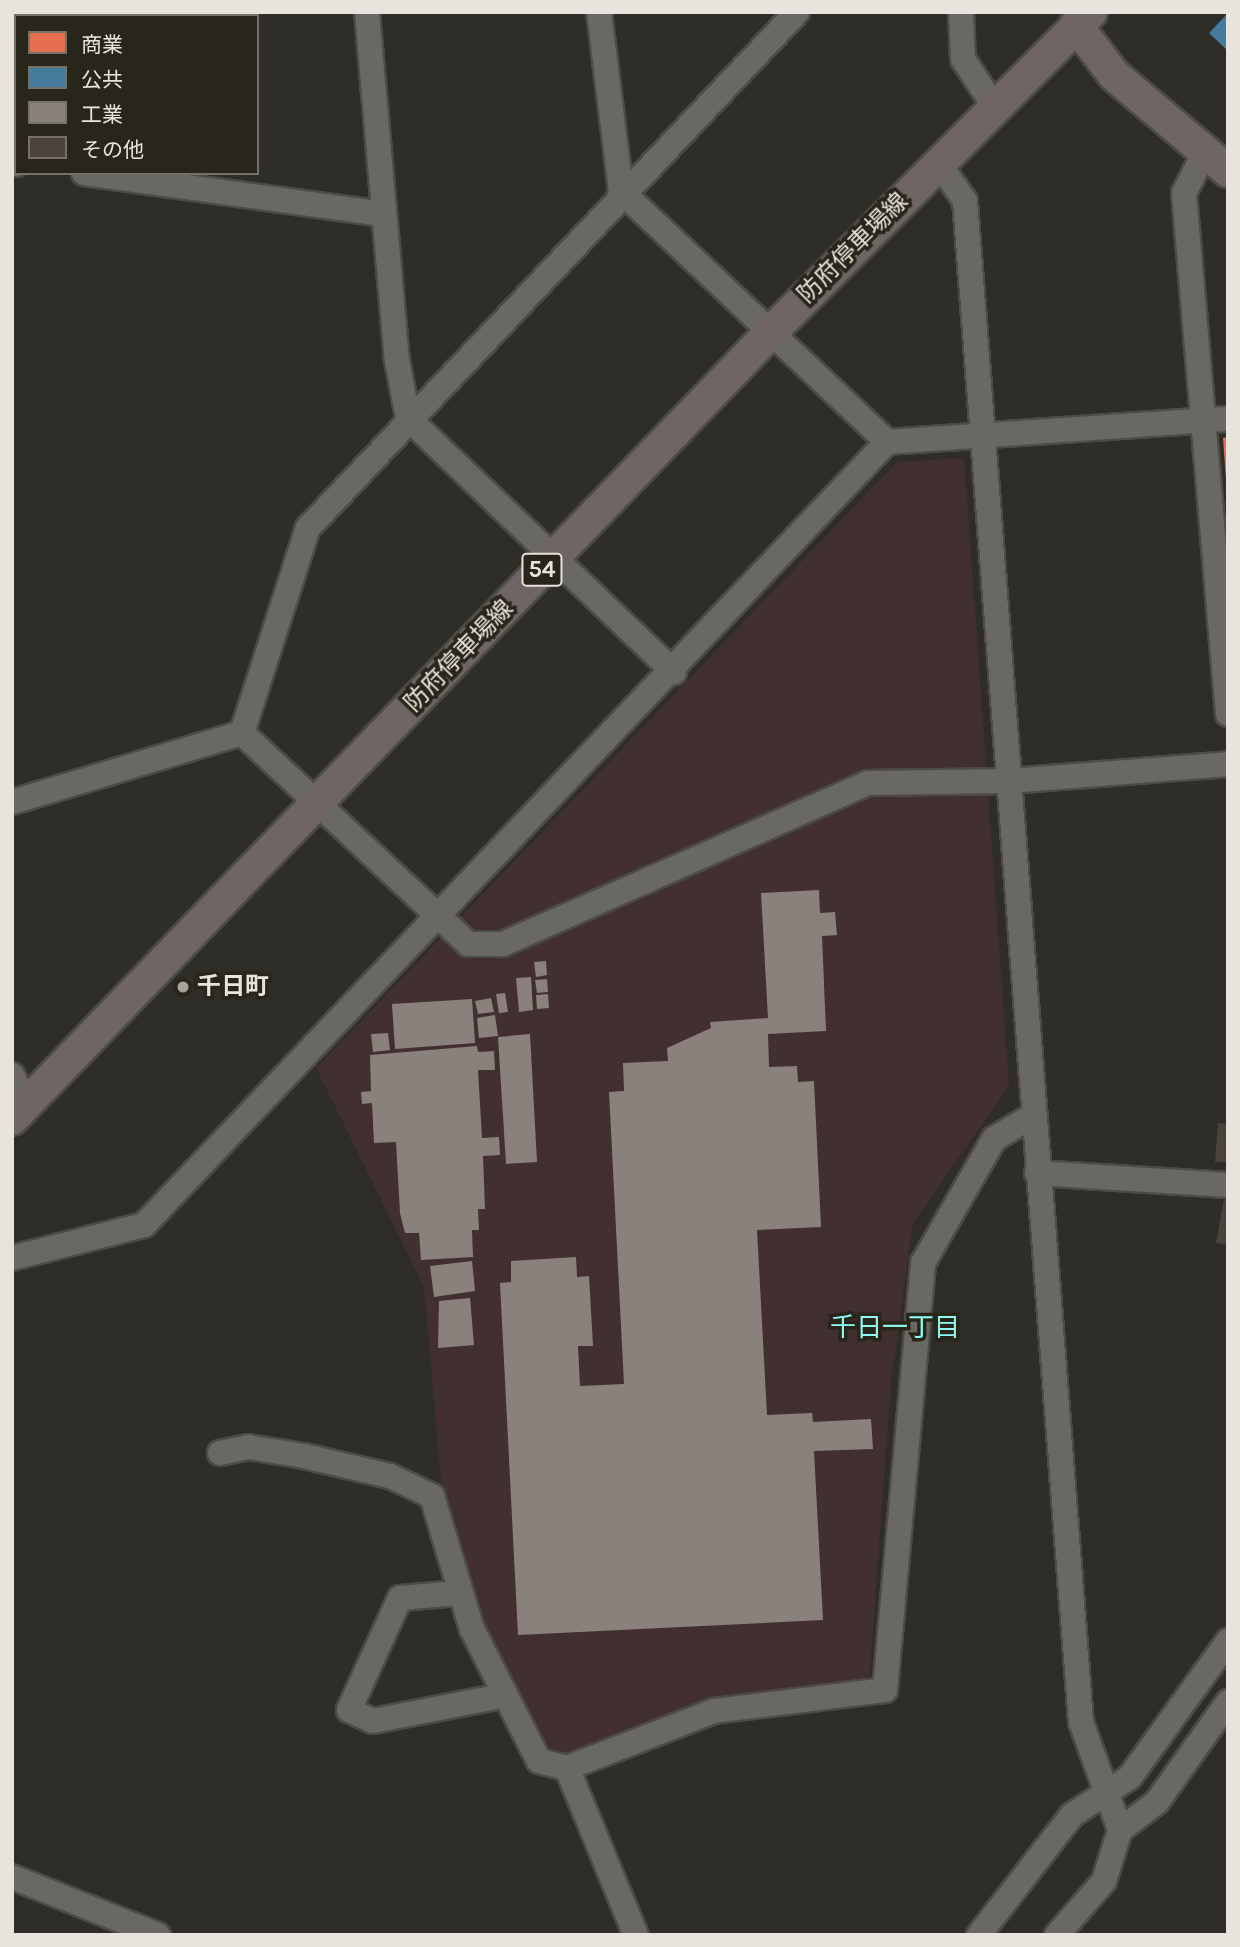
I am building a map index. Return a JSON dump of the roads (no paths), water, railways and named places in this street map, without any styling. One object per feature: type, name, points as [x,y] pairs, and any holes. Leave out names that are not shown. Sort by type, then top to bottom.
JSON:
[{"type":"main road","name":"防府停車場線","points":[[19,1112],[769,334],[1081,15]]},
{"type":"main road","points":[[1081,15],[1114,75],[1216,162]]},
{"type":"street","points":[[367,12],[383,214],[408,418],[674,672]]},
{"type":"street","points":[[599,12],[621,191],[769,334],[887,442]]},
{"type":"street","points":[[242,733],[308,528],[621,191],[797,12]]},
{"type":"street","points":[[961,12],[963,59],[994,106]]},
{"type":"street","points":[[938,162],[965,201],[1032,1116],[1081,1723],[1120,1830],[1104,1881],[1057,1935]]},
{"type":"street","points":[[1216,162],[1184,192],[1228,714]]},
{"type":"street","points":[[99,175],[383,214]]},
{"type":"street","points":[[12,1258],[144,1225],[674,672],[887,442],[1228,419]]},
{"type":"street","points":[[12,802],[242,733]]},
{"type":"street","points":[[242,733],[468,944],[503,944],[847,789],[867,783],[1009,780],[1228,764]]},
{"type":"street","points":[[12,1075],[19,1112]]},
{"type":"street","points":[[220,1453],[248,1447],[304,1456],[390,1476],[432,1496],[458,1593],[502,1696],[539,1761],[567,1768],[714,1711],[885,1690],[923,1263],[994,1139],[1032,1116]]},
{"type":"street","points":[[1037,1173],[1228,1185]]},
{"type":"street","points":[[458,1593],[400,1598],[349,1710],[373,1721],[502,1696]]},
{"type":"street","points":[[979,1935],[1072,1815],[1130,1777],[1228,1641]]},
{"type":"street","points":[[1120,1830],[1157,1802],[1228,1702]]},
{"type":"street","points":[[567,1768],[636,1935]]},
{"type":"street","points":[[12,1877],[158,1935]]},
{"type":"place","name":"千日町","points":[[183,987]]},
{"type":"district","name":"千日一丁目","points":[[895,1328]]}]
